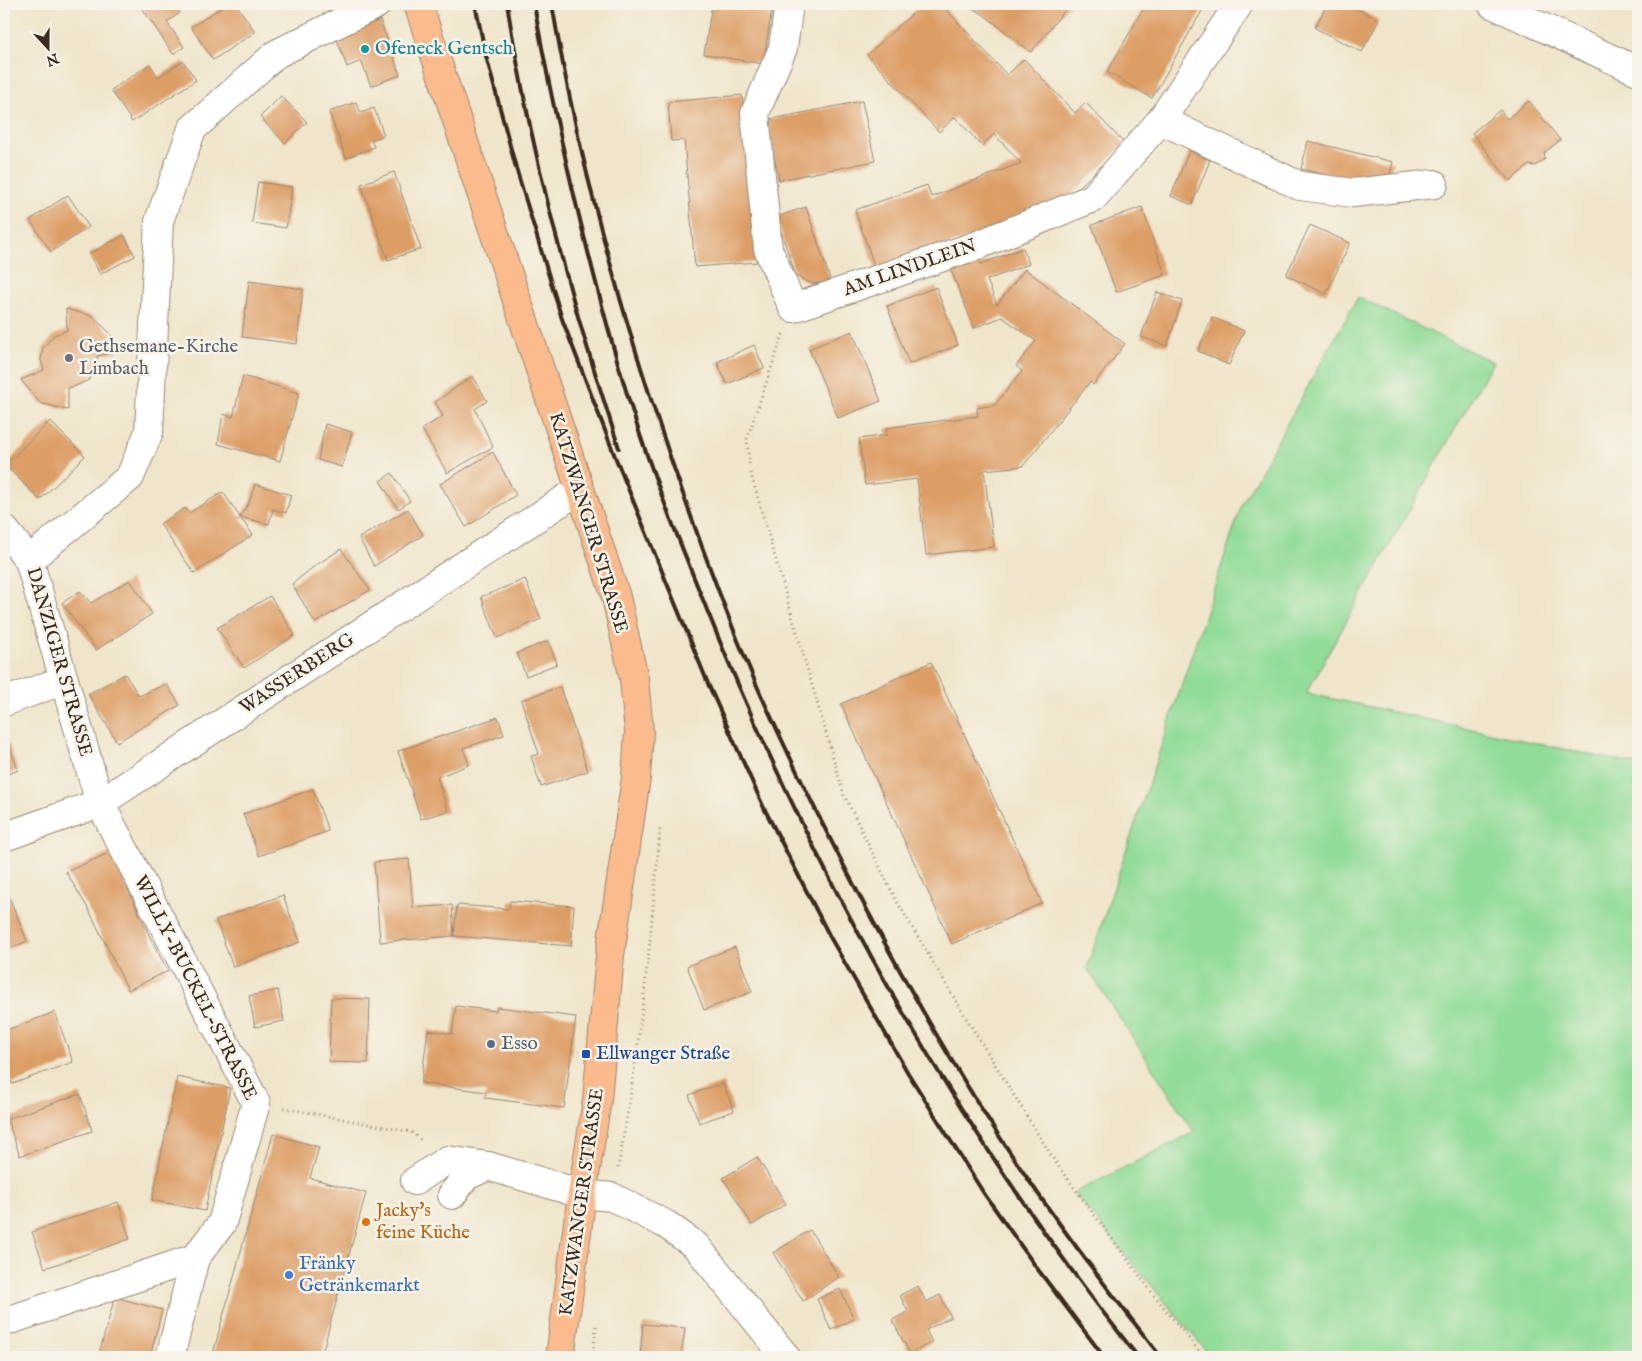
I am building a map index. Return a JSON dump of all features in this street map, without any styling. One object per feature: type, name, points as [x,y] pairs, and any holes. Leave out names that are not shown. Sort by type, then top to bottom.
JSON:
[{"type":"main road","name":"KATZWANGER STRASSE","points":[[418,4],[616,597],[634,679],[639,732],[636,778],[610,955],[597,1100],[560,1357]]},
{"type":"street","points":[[29,560],[130,477],[149,432],[159,221],[192,129],[276,54],[377,4]]},
{"type":"street","points":[[789,4],[783,48],[755,113],[768,249],[793,308]]},
{"type":"street","name":"AM LINDLEIN","points":[[793,308],[978,245],[1093,198],[1161,120],[1239,4]]},
{"type":"street","points":[[1492,4],[1638,71]]},
{"type":"street","points":[[1161,120],[1300,186],[1353,193],[1434,184]]},
{"type":"street","name":"WASSERBERG","points":[[4,837],[100,803],[579,490]]},
{"type":"street","name":"DANZIGER STRASSE","points":[[4,529],[29,560],[100,803]]},
{"type":"street","points":[[4,702],[64,680]]},
{"type":"street","name":"WILLY-BUCKEL-STRASSE","points":[[100,803],[256,1103],[222,1223],[195,1258]]},
{"type":"street","points":[[415,1181],[447,1160],[488,1166],[582,1194],[612,1197],[667,1224],[696,1246],[786,1357]]},
{"type":"street","points":[[452,1196],[466,1176],[488,1166]]},
{"type":"street","points":[[4,1322],[195,1258]]},
{"type":"street","points":[[170,1357],[195,1258]]},
{"type":"path","points":[[793,308],[747,439],[750,471],[844,795],[901,908],[1051,1155],[1156,1298],[1204,1357]]},
{"type":"path","points":[[612,1197],[630,1104],[654,904],[660,828]]},
{"type":"path","points":[[256,1103],[411,1132],[447,1160]]},
{"type":"path","points":[[593,1357],[596,1319]]},
{"type":"green space","points":[[1358,297],[1493,362],[1306,693],[1638,765],[1638,1357],[1211,1357],[1074,1193],[1194,1132],[1087,968],[1242,504]]},
{"type":"building","points":[[148,4],[174,4],[180,13],[167,22],[184,47],[173,54],[142,8]]},
{"type":"building","points":[[227,4],[236,4],[255,32],[213,60],[191,27]]},
{"type":"building","points":[[712,4],[773,4],[763,64],[704,54]]},
{"type":"building","points":[[923,4],[941,4],[1007,75],[1024,59],[1075,113],[1086,103],[1125,144],[1060,205],[876,271],[855,210],[927,185],[931,197],[1021,163],[994,134],[982,146],[955,117],[939,132],[867,55]]},
{"type":"building","points":[[964,4],[1070,4],[1031,52],[983,14]]},
{"type":"building","points":[[1146,4],[1193,4],[1203,9],[1152,98],[1107,72]]},
{"type":"building","points":[[1327,4],[1348,4],[1379,20],[1362,52],[1315,28]]},
{"type":"building","name":"Ofeneck Gentsch","points":[[380,20],[400,75],[371,86],[361,61],[347,67],[336,37]]},
{"type":"building","points":[[183,61],[196,80],[132,122],[111,90],[150,64],[158,77]]},
{"type":"building","points":[[742,95],[757,262],[695,267],[684,140],[671,141],[668,102]]},
{"type":"building","points":[[281,96],[307,122],[285,143],[260,117]]},
{"type":"building","points":[[862,101],[875,161],[779,180],[767,120]]},
{"type":"building","points":[[1529,101],[1560,140],[1544,153],[1545,159],[1535,166],[1529,165],[1510,181],[1472,133],[1500,110],[1507,119]]},
{"type":"building","points":[[356,102],[361,113],[374,108],[384,135],[371,140],[374,147],[346,158],[329,112]]},
{"type":"building","points":[[1308,141],[1393,162],[1388,184],[1367,185],[1301,169]]},
{"type":"building","points":[[1189,151],[1210,160],[1192,205],[1171,196]]},
{"type":"building","points":[[394,172],[421,249],[388,260],[361,184]]},
{"type":"building","points":[[258,182],[292,187],[286,228],[252,223]]},
{"type":"building","points":[[68,195],[89,227],[51,252],[30,220]]},
{"type":"building","points":[[806,207],[831,282],[812,284],[796,276],[776,217]]},
{"type":"building","points":[[1142,207],[1165,275],[1116,292],[1092,225]]},
{"type":"building","points":[[1310,225],[1350,243],[1326,294],[1286,275]]},
{"type":"building","points":[[124,235],[135,256],[100,274],[89,254]]},
{"type":"building","points":[[1023,248],[1029,264],[987,280],[997,305],[1025,269],[1125,344],[1093,385],[1090,382],[1023,466],[984,470],[994,547],[926,555],[917,479],[865,485],[859,439],[887,435],[886,428],[978,416],[977,408],[995,405],[1022,371],[1016,366],[1036,341],[1002,317],[974,328],[951,270],[979,260],[981,264]]},
{"type":"building","points":[[249,281],[303,289],[297,344],[242,337]]},
{"type":"building","points":[[936,287],[958,345],[909,364],[887,306]]},
{"type":"building","points":[[1157,292],[1182,301],[1167,346],[1141,337]]},
{"type":"building","name":"Gethsemane-Kirche Limbach","points":[[66,309],[92,316],[111,334],[117,352],[97,356],[98,363],[89,380],[73,387],[68,387],[68,410],[40,403],[21,380],[44,370],[41,360],[43,348],[54,335],[67,330]]},
{"type":"building","points":[[1212,317],[1244,331],[1229,365],[1198,351]]},
{"type":"building","points":[[852,331],[881,401],[838,418],[809,349]]},
{"type":"building","points":[[754,345],[764,368],[727,384],[717,362]]},
{"type":"building","points":[[243,376],[299,393],[280,461],[218,444],[223,414],[233,417]]},
{"type":"building","points":[[473,376],[487,401],[475,409],[493,447],[447,473],[422,429],[443,416],[435,402]]},
{"type":"building","points":[[50,421],[85,456],[40,500],[5,465]]},
{"type":"building","points":[[325,424],[352,432],[342,467],[318,460]]},
{"type":"building","points":[[493,452],[516,495],[466,527],[440,484]]},
{"type":"building","points":[[392,473],[410,501],[398,509],[380,481]]},
{"type":"building","points":[[255,484],[291,495],[286,513],[273,509],[269,524],[240,517],[249,503]]},
{"type":"building","points":[[223,492],[253,535],[194,573],[160,524],[185,508],[189,513]]},
{"type":"building","points":[[408,509],[423,535],[374,566],[359,538]]},
{"type":"building","points":[[341,549],[370,590],[315,623],[292,584],[316,565]]},
{"type":"building","points":[[525,579],[541,619],[497,638],[481,597]]},
{"type":"building","points":[[130,580],[152,614],[96,650],[62,603],[80,591],[91,603]]},
{"type":"building","points":[[270,596],[295,635],[244,668],[217,628]]},
{"type":"building","points":[[548,641],[557,664],[526,676],[517,653]]},
{"type":"building","points":[[931,662],[1042,903],[952,944],[841,704]]},
{"type":"building","points":[[125,674],[139,696],[166,684],[180,705],[117,742],[88,694]]},
{"type":"building","points":[[560,687],[588,771],[541,787],[531,756],[539,754],[521,700]]},
{"type":"building","points":[[498,717],[504,735],[463,748],[469,765],[437,777],[448,811],[421,819],[398,751]]},
{"type":"building","points":[[4,731],[18,770],[4,776]]},
{"type":"building","points":[[313,789],[328,831],[259,856],[243,814]]},
{"type":"building","points":[[111,852],[150,937],[168,971],[128,990],[89,910],[66,872]]},
{"type":"building","points":[[409,859],[413,908],[452,905],[454,936],[380,942],[374,862]]},
{"type":"building","points":[[7,892],[27,941],[4,951],[4,894]]},
{"type":"building","points":[[283,895],[300,942],[233,967],[216,920]]},
{"type":"building","points":[[510,901],[574,906],[571,946],[454,936],[457,905],[509,909]]},
{"type":"building","points":[[735,947],[752,992],[704,1010],[687,966]]},
{"type":"building","points":[[278,990],[284,1021],[255,1027],[249,996]]},
{"type":"building","points":[[331,998],[370,999],[368,1063],[329,1062]]},
{"type":"building","points":[[456,1006],[496,1011],[497,1007],[576,1017],[564,1108],[485,1098],[486,1092],[421,1083],[428,1030],[452,1034]]},
{"type":"building","points":[[55,1012],[73,1062],[12,1084],[4,1060],[4,1031]]},
{"type":"building","points":[[177,1077],[230,1088],[205,1211],[152,1200]]},
{"type":"building","points":[[723,1083],[734,1111],[699,1123],[689,1095]]},
{"type":"building","points":[[80,1094],[92,1131],[20,1156],[7,1119]]},
{"type":"building","name":"Fränky Getränkemarkt","points":[[273,1134],[319,1147],[310,1178],[366,1193],[321,1357],[212,1357]]},
{"type":"building","points":[[757,1157],[786,1204],[752,1225],[723,1178]]},
{"type":"building","points":[[118,1202],[130,1239],[45,1268],[32,1232]]},
{"type":"building","points":[[810,1230],[839,1277],[803,1301],[773,1253]]},
{"type":"building","points":[[918,1286],[926,1302],[940,1295],[951,1317],[926,1330],[932,1342],[910,1354],[892,1320],[908,1312],[900,1295]]},
{"type":"building","points":[[840,1289],[854,1319],[831,1330],[817,1299]]},
{"type":"building","points":[[115,1297],[162,1310],[150,1357],[98,1357]]},
{"type":"building","points":[[643,1324],[685,1328],[681,1357],[640,1357]]},
{"type":"railway","points":[[475,4],[486,56],[516,168],[562,319],[616,459],[709,686],[764,808],[830,937],[908,1073],[983,1192],[1036,1267],[1104,1357]]},
{"type":"railway","points":[[507,4],[528,115],[554,226],[578,318],[619,448]]},
{"type":"railway","points":[[534,4],[574,197],[626,390],[668,512],[749,710],[843,905],[895,999],[951,1092],[1010,1183],[1072,1271],[1138,1357]]},
{"type":"railway","points":[[552,4],[576,128],[606,250],[642,371],[691,517],[729,619],[761,695],[811,801],[864,905],[908,986],[955,1066],[1004,1144],[1046,1204],[1094,1271],[1161,1357]]},
{"type":"place","name":"Ofeneck Gentsch","points":[[365,49]]},
{"type":"place","name":"Gethsemane-Kirche Limbach","points":[[69,358]]},
{"type":"place","name":"Esso","points":[[491,1044]]},
{"type":"place","name":"Ellwanger Straße","points":[[586,1054]]},
{"type":"place","name":"Jacky's feine Küche","points":[[366,1222]]},
{"type":"place","name":"Fränky Getränkemarkt","points":[[289,1275]]}]
